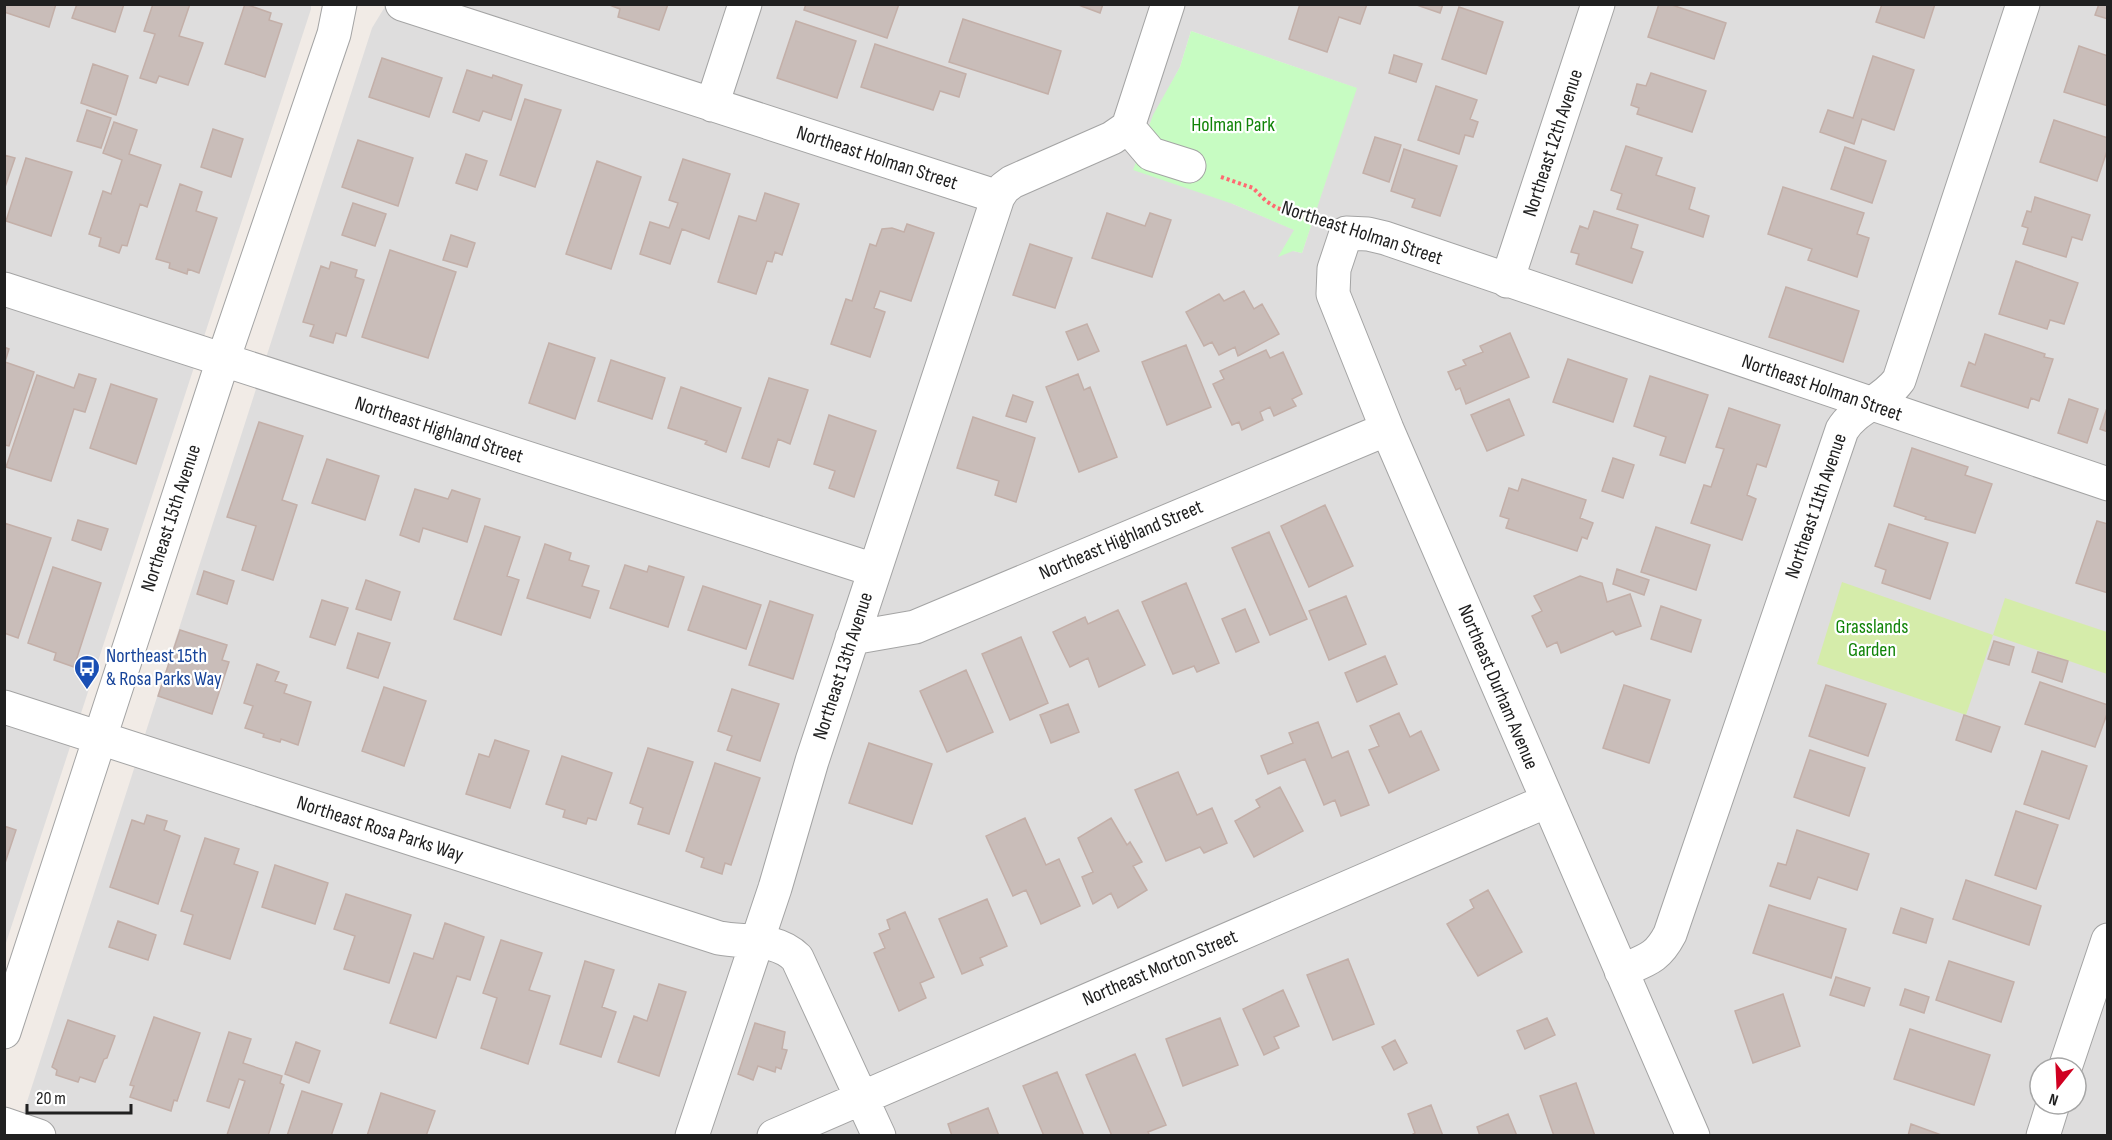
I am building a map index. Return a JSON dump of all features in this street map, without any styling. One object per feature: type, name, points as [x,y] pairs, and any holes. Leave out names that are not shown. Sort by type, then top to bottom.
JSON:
[{"type":"street","name":"Northeast 15th Avenue","points":[[4,1032],[223,360],[334,33],[340,4]]},
{"type":"street","name":"Northeast Holman Street","points":[[402,4],[998,197]]},
{"type":"street","points":[[712,105],[745,4]]},
{"type":"street","points":[[998,197],[1012,182],[1112,138],[1128,127],[1168,4]]},
{"type":"street","name":"Northeast 12th Avenue","points":[[1508,281],[1598,4]]},
{"type":"street","name":"Northeast 11th Avenue","points":[[1621,971],[1653,957],[1663,948],[1670,934],[1842,429],[1848,420],[1891,391],[1899,380],[2023,4]]},
{"type":"street","points":[[1128,127],[1151,154],[1189,166]]},
{"type":"street","name":"Northeast 13th Avenue","points":[[692,1136],[775,888],[812,760],[998,197]]},
{"type":"street","name":"Northeast Holman Street","points":[[1346,233],[1368,234],[1385,238],[2108,484]]},
{"type":"street","name":"Northeast Durham Avenue","points":[[1346,233],[1334,269],[1334,294],[1387,429],[1693,1136]]},
{"type":"street","name":"Northeast Highland Street","points":[[4,289],[874,570]]},
{"type":"street","name":"Northeast Highland Street","points":[[852,638],[915,627],[1387,429]]},
{"type":"street","name":"Northeast Rosa Parks Way","points":[[4,707],[719,938],[734,941],[758,940],[790,951],[797,958],[879,1136]]},
{"type":"street","name":"Northeast Morton Street","points":[[774,1136],[1547,801]]},
{"type":"street","points":[[2069,1056],[2108,940]]},
{"type":"street","points":[[2043,1136],[2049,1116]]},
{"type":"street","points":[[4,1124],[39,1136]]},
{"type":"path","name":"Northeast Holman Street","points":[[1189,166],[1244,184],[1253,188],[1266,201],[1278,208],[1346,233]]},
{"type":"shaded area","points":[[5,5],[311,5],[311,9],[5,946]]},
{"type":"shaded area","points":[[386,5],[2107,5],[2107,1135],[16,1136],[372,28]],"holes":[[[1191,31],[1356,88],[1302,253],[1293,251],[1295,230],[1233,204],[1148,127],[1180,67]]]},
{"type":"green space","name":"Holman Park","points":[[1191,31],[1357,88],[1302,253],[1293,251],[1278,257],[1294,230],[1233,204],[1133,170],[1153,115],[1180,67]]},
{"type":"green space","name":"Grasslands Garden","points":[[1842,582],[1993,635],[1966,715],[1817,664]]},
{"type":"green space","points":[[2005,598],[2107,632],[2107,674],[1993,635]]},
{"type":"building","points":[[4,4],[56,4],[49,27],[4,12]]},
{"type":"building","points":[[77,4],[124,4],[115,32],[72,18]]},
{"type":"building","points":[[153,4],[190,4],[179,36],[203,43],[188,85],[159,76],[156,83],[140,78],[155,34],[144,31]]},
{"type":"building","points":[[245,4],[271,13],[269,20],[282,24],[265,77],[225,64]]},
{"type":"building","points":[[607,4],[668,4],[659,30],[618,17],[620,9]]},
{"type":"building","points":[[806,4],[899,4],[887,38],[804,10]]},
{"type":"building","points":[[1076,4],[1103,4],[1100,13]]},
{"type":"building","points":[[1300,4],[1367,4],[1360,24],[1339,17],[1327,52],[1289,39]]},
{"type":"building","points":[[1414,4],[1443,4],[1440,13]]},
{"type":"building","points":[[1659,4],[1669,4],[1726,23],[1714,59],[1648,37]]},
{"type":"building","points":[[1882,4],[1935,4],[1924,38],[1876,22]]},
{"type":"building","points":[[2099,4],[2108,4],[2108,19],[2095,15]]},
{"type":"building","points":[[1459,7],[1503,22],[1486,74],[1442,59]]},
{"type":"building","points":[[963,19],[1061,51],[1048,94],[949,62]]},
{"type":"building","points":[[796,21],[856,41],[837,98],[777,78]]},
{"type":"building","points":[[875,44],[966,74],[959,97],[940,91],[933,110],[861,87]]},
{"type":"building","points":[[2079,46],[2108,56],[2108,106],[2064,92]]},
{"type":"building","points":[[1394,55],[1422,64],[1416,82],[1389,73]]},
{"type":"building","points":[[1873,56],[1914,70],[1894,130],[1862,119],[1854,144],[1820,132],[1828,110],[1853,118]]},
{"type":"building","points":[[382,58],[442,78],[429,117],[369,97]]},
{"type":"building","points":[[93,64],[128,76],[116,115],[81,103]]},
{"type":"building","points":[[467,70],[492,78],[493,75],[522,85],[511,120],[483,111],[479,121],[453,112]]},
{"type":"building","points":[[1651,73],[1706,91],[1692,132],[1637,114],[1639,108],[1631,105],[1637,84],[1646,86]]},
{"type":"building","points":[[1436,86],[1477,100],[1470,119],[1478,122],[1473,137],[1465,135],[1459,154],[1418,140]]},
{"type":"building","points":[[525,99],[561,110],[535,187],[500,175]]},
{"type":"building","points":[[87,110],[111,118],[101,148],[77,141]]},
{"type":"building","points":[[2054,120],[2108,138],[2108,148],[2097,181],[2040,162]]},
{"type":"building","points":[[114,122],[137,130],[129,154],[161,165],[147,207],[140,204],[127,246],[122,245],[119,253],[99,246],[101,238],[89,234],[103,191],[111,194],[122,160],[103,153]]},
{"type":"building","points":[[213,129],[243,139],[231,177],[201,167]]},
{"type":"building","points":[[1375,137],[1401,145],[1389,182],[1363,173]]},
{"type":"building","points":[[358,140],[413,158],[398,206],[342,187]]},
{"type":"building","points":[[1626,146],[1662,158],[1656,175],[1695,188],[1689,209],[1709,216],[1703,237],[1617,209],[1622,194],[1611,190]]},
{"type":"building","points":[[1845,147],[1886,161],[1872,203],[1831,189]]},
{"type":"building","points":[[1404,149],[1457,166],[1440,216],[1412,207],[1415,199],[1391,191]]},
{"type":"building","points":[[466,154],[487,161],[477,190],[456,183]]},
{"type":"building","points":[[4,155],[15,158],[4,190]]},
{"type":"building","points":[[26,158],[72,172],[51,236],[6,221]]},
{"type":"building","points":[[683,159],[730,174],[709,239],[682,229],[670,264],[640,254],[650,222],[669,228],[678,203],[669,200]]},
{"type":"building","points":[[597,161],[641,177],[611,269],[566,254]]},
{"type":"building","points":[[180,184],[202,192],[196,211],[217,218],[199,273],[188,269],[187,274],[169,268],[170,263],[156,259]]},
{"type":"building","points":[[1783,187],[1864,213],[1857,234],[1869,238],[1857,277],[1808,260],[1812,249],[1768,234]]},
{"type":"building","points":[[765,193],[799,204],[782,255],[775,252],[772,262],[767,261],[756,294],[718,282],[739,216],[756,221]]},
{"type":"building","points":[[2035,197],[2090,215],[2082,240],[2072,237],[2066,257],[2023,244],[2028,228],[2022,226],[2027,211],[2031,212]]},
{"type":"building","points":[[353,203],[386,214],[375,246],[342,235]]},
{"type":"building","points":[[1594,211],[1638,225],[1631,248],[1643,252],[1632,283],[1576,264],[1579,254],[1571,252],[1580,226],[1588,229]]},
{"type":"building","points":[[1107,213],[1145,226],[1150,213],[1171,220],[1152,277],[1092,258]]},
{"type":"building","points":[[907,224],[934,233],[911,301],[880,291],[874,308],[885,312],[870,357],[831,344],[846,299],[852,301],[870,244],[876,246],[882,229],[892,228],[904,232]]},
{"type":"building","points":[[451,235],[475,243],[467,267],[443,260]]},
{"type":"building","points":[[1030,244],[1072,258],[1055,308],[1013,295]]},
{"type":"building","points":[[390,250],[456,272],[428,358],[362,337]]},
{"type":"building","points":[[2016,261],[2078,283],[2064,324],[2050,320],[2047,329],[1999,314]]},
{"type":"building","points":[[331,262],[357,270],[355,277],[364,280],[346,336],[336,333],[333,343],[310,336],[314,325],[303,322],[321,266],[329,269]]},
{"type":"building","points":[[1786,287],[1859,311],[1843,362],[1769,337]]},
{"type":"building","points":[[1244,291],[1254,309],[1262,304],[1279,334],[1238,356],[1235,347],[1219,355],[1212,342],[1204,346],[1186,312],[1219,294],[1224,301]]},
{"type":"building","points":[[1087,324],[1099,351],[1078,360],[1066,332]]},
{"type":"building","points":[[1510,333],[1529,377],[1466,404],[1460,388],[1456,390],[1448,372],[1466,365],[1463,360],[1483,352],[1480,346]]},
{"type":"building","points":[[1985,334],[2045,354],[2044,357],[2053,359],[2039,401],[2031,398],[2028,408],[1961,386],[1969,362],[1975,365]]},
{"type":"building","points":[[549,343],[595,358],[575,419],[529,403]]},
{"type":"building","points":[[1186,345],[1211,407],[1167,425],[1142,362]]},
{"type":"building","points":[[4,347],[9,349],[5,362],[34,372],[9,446],[4,445]]},
{"type":"building","points":[[1266,350],[1270,358],[1283,352],[1302,394],[1292,399],[1296,406],[1274,416],[1270,407],[1260,412],[1263,420],[1242,430],[1239,422],[1232,425],[1213,384],[1224,379],[1220,371]]},
{"type":"building","points":[[1568,359],[1627,379],[1613,422],[1553,402]]},
{"type":"building","points":[[611,360],[665,378],[652,419],[598,401]]},
{"type":"building","points":[[79,374],[96,379],[85,412],[74,409],[51,481],[6,467],[37,375],[74,388]]},
{"type":"building","points":[[1078,374],[1084,390],[1090,387],[1117,457],[1079,472],[1046,387]]},
{"type":"building","points":[[1650,376],[1708,395],[1685,463],[1660,455],[1666,437],[1634,426]]},
{"type":"building","points":[[769,378],[808,390],[790,444],[778,439],[769,467],[742,458]]},
{"type":"building","points":[[111,384],[157,399],[136,464],[90,448]]},
{"type":"building","points":[[681,387],[741,408],[726,452],[705,444],[707,441],[668,428]]},
{"type":"building","points":[[1013,395],[1033,402],[1026,422],[1006,416]]},
{"type":"building","points":[[1509,399],[1524,435],[1487,451],[1471,415]]},
{"type":"building","points":[[2069,399],[2098,409],[2087,443],[2058,433]]},
{"type":"building","points":[[2108,405],[2108,432],[2100,429]]},
{"type":"building","points":[[1729,408],[1780,425],[1766,467],[1757,464],[1747,495],[1756,499],[1742,540],[1691,523],[1704,485],[1711,487],[1724,449],[1716,447]]},
{"type":"building","points":[[829,415],[876,431],[854,497],[829,488],[835,471],[814,464]]},
{"type":"building","points":[[973,417],[1035,438],[1016,502],[995,495],[999,481],[957,468]]},
{"type":"building","points":[[259,422],[303,436],[282,500],[297,505],[273,580],[242,570],[256,526],[227,517]]},
{"type":"building","points":[[1912,448],[1968,467],[1965,475],[1992,484],[1975,533],[1925,519],[1926,517],[1894,506]]},
{"type":"building","points":[[1613,458],[1634,465],[1623,498],[1602,491]]},
{"type":"building","points":[[327,459],[379,476],[365,520],[312,503]]},
{"type":"building","points":[[1522,479],[1586,500],[1580,518],[1593,523],[1587,539],[1582,537],[1577,551],[1506,528],[1509,519],[1500,516],[1509,488],[1518,491]]},
{"type":"building","points":[[415,489],[448,499],[452,490],[480,499],[467,542],[423,528],[419,542],[400,535]]},
{"type":"building","points":[[1325,505],[1353,566],[1309,587],[1281,526]]},
{"type":"building","points":[[78,520],[108,529],[101,550],[72,540]]},
{"type":"building","points":[[2097,521],[2108,524],[2108,593],[2076,583]]},
{"type":"building","points":[[4,523],[51,538],[18,638],[4,633]]},
{"type":"building","points":[[1889,524],[1948,543],[1930,599],[1882,583],[1886,570],[1875,566]]},
{"type":"building","points":[[485,526],[520,537],[507,576],[519,580],[501,635],[454,619]]},
{"type":"building","points":[[1656,527],[1710,545],[1696,590],[1641,572]]},
{"type":"building","points":[[1269,532],[1307,619],[1270,635],[1232,548]]},
{"type":"building","points":[[545,544],[571,553],[569,560],[589,566],[582,586],[599,591],[590,618],[527,598]]},
{"type":"building","points":[[625,565],[647,572],[649,566],[684,577],[668,627],[610,608]]},
{"type":"building","points":[[53,567],[101,583],[74,667],[54,660],[56,653],[28,643]]},
{"type":"building","points":[[1617,569],[1649,580],[1644,595],[1613,584]]},
{"type":"building","points":[[204,571],[234,581],[227,604],[197,594]]},
{"type":"building","points":[[1580,576],[1602,583],[1607,602],[1630,594],[1641,626],[1616,635],[1613,631],[1561,653],[1557,642],[1547,647],[1532,616],[1542,611],[1534,596]]},
{"type":"building","points":[[366,580],[400,592],[391,620],[356,609]]},
{"type":"building","points":[[1186,583],[1219,663],[1197,672],[1194,666],[1173,674],[1142,602]]},
{"type":"building","points":[[703,586],[761,605],[746,649],[688,630]]},
{"type":"building","points":[[1346,596],[1366,644],[1329,660],[1309,611]]},
{"type":"building","points":[[322,600],[348,608],[335,645],[310,637]]},
{"type":"building","points":[[770,601],[813,615],[793,679],[749,665]]},
{"type":"building","points":[[1661,606],[1701,620],[1691,652],[1651,639]]},
{"type":"building","points":[[1245,609],[1259,642],[1236,652],[1222,619]]},
{"type":"building","points":[[1118,610],[1145,665],[1099,687],[1088,658],[1070,667],[1053,632],[1085,617],[1088,624]]},
{"type":"building","points":[[180,630],[227,645],[222,660],[229,662],[212,714],[158,696]]},
{"type":"building","points":[[358,633],[390,643],[378,678],[347,668]]},
{"type":"building","points":[[1021,637],[1048,703],[1010,720],[982,654]]},
{"type":"building","points":[[1994,641],[2014,647],[2009,665],[1988,659]]},
{"type":"building","points":[[2038,652],[2068,661],[2062,682],[2032,672]]},
{"type":"building","points":[[1385,656],[1397,684],[1357,702],[1345,673]]},
{"type":"building","points":[[257,664],[279,672],[275,681],[287,685],[284,693],[311,702],[298,745],[281,739],[280,742],[263,737],[264,734],[245,728],[253,706],[244,703]]},
{"type":"building","points":[[966,670],[993,732],[947,752],[920,691]]},
{"type":"building","points":[[2040,682],[2108,705],[2095,747],[2025,724]]},
{"type":"building","points":[[1624,685],[1670,700],[1649,763],[1603,748]]},
{"type":"building","points":[[1826,685],[1886,704],[1868,756],[1809,736]]},
{"type":"building","points":[[384,687],[426,701],[404,766],[362,751]]},
{"type":"building","points":[[732,689],[779,704],[760,761],[727,750],[732,736],[718,731]]},
{"type":"building","points":[[1068,704],[1079,732],[1051,743],[1040,715]]},
{"type":"building","points":[[1399,713],[1410,737],[1421,731],[1439,770],[1389,793],[1369,750],[1379,746],[1370,726]]},
{"type":"building","points":[[1964,715],[2000,727],[1991,752],[1956,740]]},
{"type":"building","points":[[1318,722],[1332,758],[1348,751],[1369,805],[1341,816],[1335,800],[1324,805],[1305,759],[1268,774],[1261,756],[1293,743],[1289,733]]},
{"type":"building","points":[[495,740],[529,751],[510,808],[466,794],[479,754],[489,757]]},
{"type":"building","points":[[869,743],[932,764],[912,824],[849,803]]},
{"type":"building","points":[[648,748],[693,762],[669,834],[638,824],[643,808],[630,803]]},
{"type":"building","points":[[1810,750],[1865,768],[1849,816],[1794,797]]},
{"type":"building","points":[[2042,751],[2087,766],[2069,819],[2024,804]]},
{"type":"building","points":[[562,756],[612,773],[596,820],[588,818],[586,824],[563,817],[565,810],[546,804]]},
{"type":"building","points":[[715,763],[760,778],[731,865],[725,863],[722,874],[701,867],[704,858],[686,851]]},
{"type":"building","points":[[1178,772],[1197,815],[1212,808],[1227,843],[1204,853],[1200,847],[1166,861],[1135,790]]},
{"type":"building","points":[[1280,787],[1303,831],[1254,857],[1235,821],[1260,807],[1256,800]]},
{"type":"building","points":[[2016,811],[2058,825],[2036,889],[1995,875]]},
{"type":"building","points":[[147,815],[167,821],[164,830],[180,836],[158,904],[110,887],[132,820],[144,824]]},
{"type":"building","points":[[1025,818],[1046,865],[1059,859],[1080,906],[1041,924],[1026,890],[1013,896],[986,836]]},
{"type":"building","points":[[1111,818],[1127,845],[1130,842],[1142,862],[1133,866],[1147,890],[1118,908],[1111,893],[1093,904],[1082,877],[1093,872],[1078,838]]},
{"type":"building","points":[[4,826],[16,830],[4,866]]},
{"type":"building","points":[[1797,830],[1869,854],[1857,890],[1818,877],[1810,899],[1770,886],[1778,863],[1786,865]]},
{"type":"building","points":[[205,838],[239,849],[234,864],[258,872],[230,959],[184,944],[193,915],[181,911]]},
{"type":"building","points":[[275,865],[328,883],[315,924],[262,907]]},
{"type":"building","points":[[1966,880],[2041,906],[2029,945],[1953,919]]},
{"type":"building","points":[[1488,890],[1522,952],[1478,976],[1447,924],[1474,908],[1470,900]]},
{"type":"building","points":[[346,894],[411,915],[389,983],[344,969],[355,936],[334,929]]},
{"type":"building","points":[[987,899],[1007,946],[980,958],[983,965],[962,974],[939,919]]},
{"type":"building","points":[[1769,905],[1846,929],[1831,978],[1753,953]]},
{"type":"building","points":[[1901,908],[1933,919],[1926,943],[1893,933]]},
{"type":"building","points":[[905,912],[934,977],[920,983],[926,998],[899,1011],[874,953],[885,948],[879,934],[890,929],[887,920]]},
{"type":"building","points":[[118,921],[156,935],[148,960],[109,947]]},
{"type":"building","points":[[445,923],[484,937],[470,980],[457,976],[436,1038],[390,1023],[414,953],[433,959]]},
{"type":"building","points":[[501,940],[542,953],[529,990],[550,996],[528,1064],[481,1048],[497,998],[483,993]]},
{"type":"building","points":[[1348,959],[1374,1024],[1333,1040],[1307,975]]},
{"type":"building","points":[[585,961],[614,970],[602,1007],[616,1012],[601,1057],[560,1044]]},
{"type":"building","points":[[1949,961],[2014,982],[2001,1022],[1936,1000]]},
{"type":"building","points":[[1836,977],[1870,988],[1864,1006],[1830,995]]},
{"type":"building","points":[[659,984],[686,992],[659,1076],[618,1062],[634,1016],[647,1021]]},
{"type":"building","points":[[1905,989],[1929,997],[1924,1013],[1900,1005]]},
{"type":"building","points":[[1283,990],[1299,1026],[1274,1037],[1279,1048],[1264,1055],[1243,1009]]},
{"type":"building","points":[[1783,994],[1800,1046],[1753,1063],[1735,1011]]},
{"type":"building","points":[[154,1017],[200,1033],[177,1101],[174,1100],[171,1111],[130,1097],[134,1086],[130,1085]]},
{"type":"building","points":[[1220,1018],[1238,1065],[1183,1086],[1166,1039]]},
{"type":"building","points":[[1547,1018],[1555,1035],[1525,1049],[1517,1031]]},
{"type":"building","points":[[68,1020],[115,1036],[95,1082],[80,1077],[78,1082],[56,1075],[57,1070],[52,1067]]},
{"type":"building","points":[[755,1023],[785,1032],[782,1049],[787,1050],[781,1069],[776,1067],[775,1072],[758,1066],[753,1080],[738,1074]]},
{"type":"building","points":[[1910,1029],[1990,1055],[1974,1105],[1894,1079]]},
{"type":"building","points":[[229,1032],[251,1039],[243,1063],[282,1076],[280,1083],[284,1085],[268,1136],[227,1135],[245,1081],[239,1079],[229,1108],[207,1101]]},
{"type":"building","points":[[1395,1040],[1407,1063],[1394,1070],[1382,1047]]},
{"type":"building","points":[[296,1042],[320,1051],[309,1083],[285,1074]]},
{"type":"building","points":[[1135,1054],[1166,1125],[1148,1132],[1150,1136],[1112,1136],[1086,1075]]},
{"type":"building","points":[[1057,1072],[1084,1136],[1044,1136],[1023,1086]]},
{"type":"building","points":[[1576,1083],[1595,1136],[1554,1136],[1540,1096]]},
{"type":"building","points":[[302,1091],[342,1104],[331,1136],[287,1136]]},
{"type":"building","points":[[381,1093],[435,1111],[426,1136],[367,1136]]},
{"type":"building","points":[[1431,1105],[1443,1136],[1410,1136],[1415,1133],[1408,1114]]},
{"type":"building","points":[[988,1108],[999,1136],[952,1136],[948,1124]]},
{"type":"building","points":[[1508,1114],[1517,1136],[1480,1136],[1477,1127]]},
{"type":"building","points":[[1911,1124],[1944,1136],[1908,1136]]},
{"type":"place","name":"Northeast 15th & Rosa Parks Way","points":[[87,691]]}]
